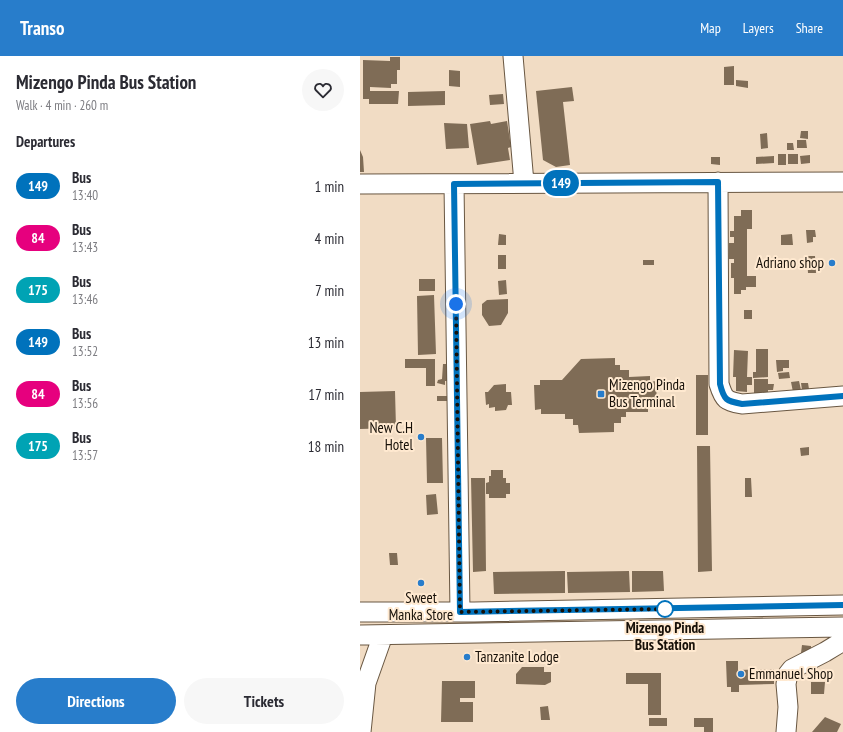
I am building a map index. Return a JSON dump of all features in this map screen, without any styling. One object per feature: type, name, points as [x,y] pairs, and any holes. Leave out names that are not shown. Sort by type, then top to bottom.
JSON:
[{"type":"street","points":[[513,56],[524,183]]},
{"type":"street","points":[[718,182],[720,384],[723,395],[729,402],[742,404],[843,396]]},
{"type":"street","points":[[360,184],[843,182]]},
{"type":"street","points":[[454,184],[460,612]]},
{"type":"street","points":[[360,612],[460,612],[843,605]]},
{"type":"street","points":[[360,635],[843,627]]},
{"type":"street","points":[[361,732],[366,683],[383,635]]},
{"type":"street","points":[[786,732],[788,707],[786,684],[788,674],[792,669],[843,641]]},
{"type":"building","points":[[390,57],[400,57],[400,70],[397,70],[397,84],[391,84],[391,88],[370,87],[370,91],[399,91],[398,104],[369,104],[369,99],[363,99],[363,60],[390,61]]},
{"type":"building","points":[[734,66],[734,85],[724,85],[724,67]]},
{"type":"building","points":[[449,70],[460,71],[460,87],[449,86]]},
{"type":"building","points":[[736,80],[748,81],[748,88],[736,86]]},
{"type":"building","points":[[572,87],[574,101],[563,102],[570,165],[556,167],[543,160],[536,91]]},
{"type":"building","points":[[445,91],[445,105],[408,106],[408,92]]},
{"type":"building","points":[[503,94],[504,104],[490,105],[489,95]]},
{"type":"building","points":[[490,121],[491,124],[507,121],[511,147],[508,148],[510,160],[477,165],[470,124]]},
{"type":"building","points":[[444,123],[467,124],[469,148],[446,149]]},
{"type":"building","points":[[801,131],[808,131],[808,139],[800,138]]},
{"type":"building","points":[[767,133],[768,148],[761,149],[760,134]]},
{"type":"building","points":[[797,140],[806,140],[807,148],[797,148]]},
{"type":"building","points":[[787,143],[793,143],[794,150],[787,150]]},
{"type":"building","points":[[360,150],[363,157],[364,172],[360,172]]},
{"type":"building","points":[[778,154],[786,154],[786,165],[778,165]]},
{"type":"building","points":[[788,154],[798,154],[798,164],[788,164]]},
{"type":"building","points":[[810,155],[810,163],[801,164],[800,156]]},
{"type":"building","points":[[774,156],[774,163],[756,164],[756,157]]},
{"type":"building","points":[[711,157],[720,157],[720,165],[711,164]]},
{"type":"building","points":[[741,210],[752,210],[752,229],[747,229],[747,276],[756,276],[756,287],[746,287],[746,290],[741,290],[741,294],[734,294],[734,278],[731,278],[731,263],[734,263],[734,259],[729,259],[729,243],[734,243],[734,237],[730,237],[730,231],[734,231],[734,216],[741,216]]},
{"type":"building","points":[[806,230],[815,230],[816,237],[813,237],[813,242],[807,243]]},
{"type":"building","points":[[499,234],[506,235],[506,245],[498,245]]},
{"type":"building","points":[[792,234],[793,245],[781,245],[781,235]]},
{"type":"building","points":[[498,255],[506,255],[506,269],[498,269]]},
{"type":"building","points":[[807,256],[815,256],[816,273],[808,273]]},
{"type":"building","points":[[643,260],[654,260],[654,265],[643,265]]},
{"type":"building","points":[[419,279],[435,279],[435,291],[419,291]]},
{"type":"building","points":[[506,280],[507,294],[499,295],[498,281]]},
{"type":"building","points":[[434,295],[436,354],[418,355],[417,296]]},
{"type":"building","points":[[508,299],[508,313],[501,325],[489,326],[482,315],[482,304],[487,300]]},
{"type":"building","points":[[744,310],[752,310],[752,319],[744,319]]},
{"type":"building","points":[[756,349],[768,349],[768,377],[753,378],[753,372],[756,372]]},
{"type":"building","points":[[734,350],[748,351],[747,377],[752,377],[752,385],[747,385],[747,392],[736,391],[736,377],[733,377]]},
{"type":"building","points":[[615,358],[615,365],[620,365],[620,370],[629,370],[629,377],[650,376],[650,382],[656,381],[657,407],[648,407],[648,412],[626,412],[626,417],[621,417],[621,423],[614,423],[614,432],[579,433],[578,425],[573,425],[573,419],[565,419],[565,414],[541,414],[541,409],[535,410],[534,385],[540,385],[540,380],[562,380],[581,359]]},
{"type":"building","points":[[405,359],[435,359],[435,386],[426,386],[426,368],[405,368]]},
{"type":"building","points":[[776,360],[789,360],[789,368],[783,368],[783,371],[777,372]]},
{"type":"building","points":[[443,364],[451,364],[448,381],[445,381],[445,385],[437,383],[438,380],[442,379]]},
{"type":"building","points":[[789,372],[790,378],[779,379],[778,373]]},
{"type":"building","points":[[696,375],[708,375],[708,435],[696,435]]},
{"type":"building","points":[[754,379],[768,379],[768,384],[774,384],[773,390],[768,390],[768,394],[754,394]]},
{"type":"building","points":[[799,381],[801,390],[793,392],[791,382]]},
{"type":"building","points":[[801,383],[808,383],[809,389],[802,390]]},
{"type":"building","points":[[506,384],[506,392],[511,392],[512,405],[508,405],[506,410],[495,411],[495,407],[489,408],[489,404],[486,405],[485,392],[488,392],[494,385]]},
{"type":"building","points":[[395,391],[396,428],[360,429],[360,392]]},
{"type":"building","points":[[437,396],[447,396],[447,401],[437,401]]},
{"type":"building","points":[[426,438],[442,438],[443,483],[427,483]]},
{"type":"building","points":[[697,446],[710,446],[712,571],[698,572]]},
{"type":"building","points":[[809,447],[809,455],[801,456],[800,448]]},
{"type":"building","points":[[491,470],[503,470],[503,478],[506,478],[506,483],[510,483],[510,494],[506,494],[506,498],[489,498],[489,494],[486,494],[486,483],[489,482]]},
{"type":"building","points":[[471,478],[485,478],[486,571],[473,572]]},
{"type":"building","points":[[745,478],[751,478],[752,497],[745,497]]},
{"type":"building","points":[[436,494],[438,514],[427,515],[426,495]]},
{"type":"building","points":[[389,553],[397,553],[398,565],[390,565]]},
{"type":"building","points":[[565,571],[565,593],[494,594],[493,572]]},
{"type":"building","points":[[629,571],[630,592],[568,593],[567,572]]},
{"type":"building","points":[[632,571],[663,571],[664,591],[632,592]]},
{"type":"building","points":[[802,645],[811,646],[811,654],[801,653]]},
{"type":"building","points":[[726,661],[738,661],[738,670],[774,669],[774,684],[739,685],[739,692],[731,692],[731,687],[727,687]]},
{"type":"building","points":[[522,667],[544,667],[544,672],[551,672],[551,682],[545,685],[516,684],[516,674]]},
{"type":"building","points":[[626,673],[661,673],[661,715],[648,715],[648,684],[626,684]]},
{"type":"building","points":[[442,681],[475,681],[475,698],[460,698],[460,702],[473,702],[473,722],[441,722]]},
{"type":"building","points":[[811,682],[825,682],[824,694],[811,694]]},
{"type":"building","points":[[548,706],[550,720],[541,720],[540,707]]},
{"type":"building","points":[[825,717],[841,724],[837,732],[812,732]]},
{"type":"building","points":[[649,718],[667,718],[667,726],[649,726]]},
{"type":"building","points":[[694,718],[713,718],[713,732],[704,732],[704,727],[694,727]]},
{"type":"bus line","name":"149","points":[[843,396],[742,404],[729,402],[723,395],[720,384],[718,182],[454,184],[460,612],[694,609],[843,605]]},
{"type":"place","name":"Adriano shop","points":[[832,263]]},
{"type":"place","name":"Mizengo Pinda Bus Terminal","points":[[601,394]]},
{"type":"place","name":"New C.H Hotel","points":[[421,437]]},
{"type":"place","name":"Sweet Manka Store","points":[[421,583]]},
{"type":"place","name":"Mizengo Pinda Bus Station","points":[[665,609]]},
{"type":"place","name":"Tanzanite Lodge","points":[[467,657]]},
{"type":"place","name":"Emmanuel Shop","points":[[741,674]]},
{"type":"route","points":[[456,304],[460,612],[665,609]]}]
